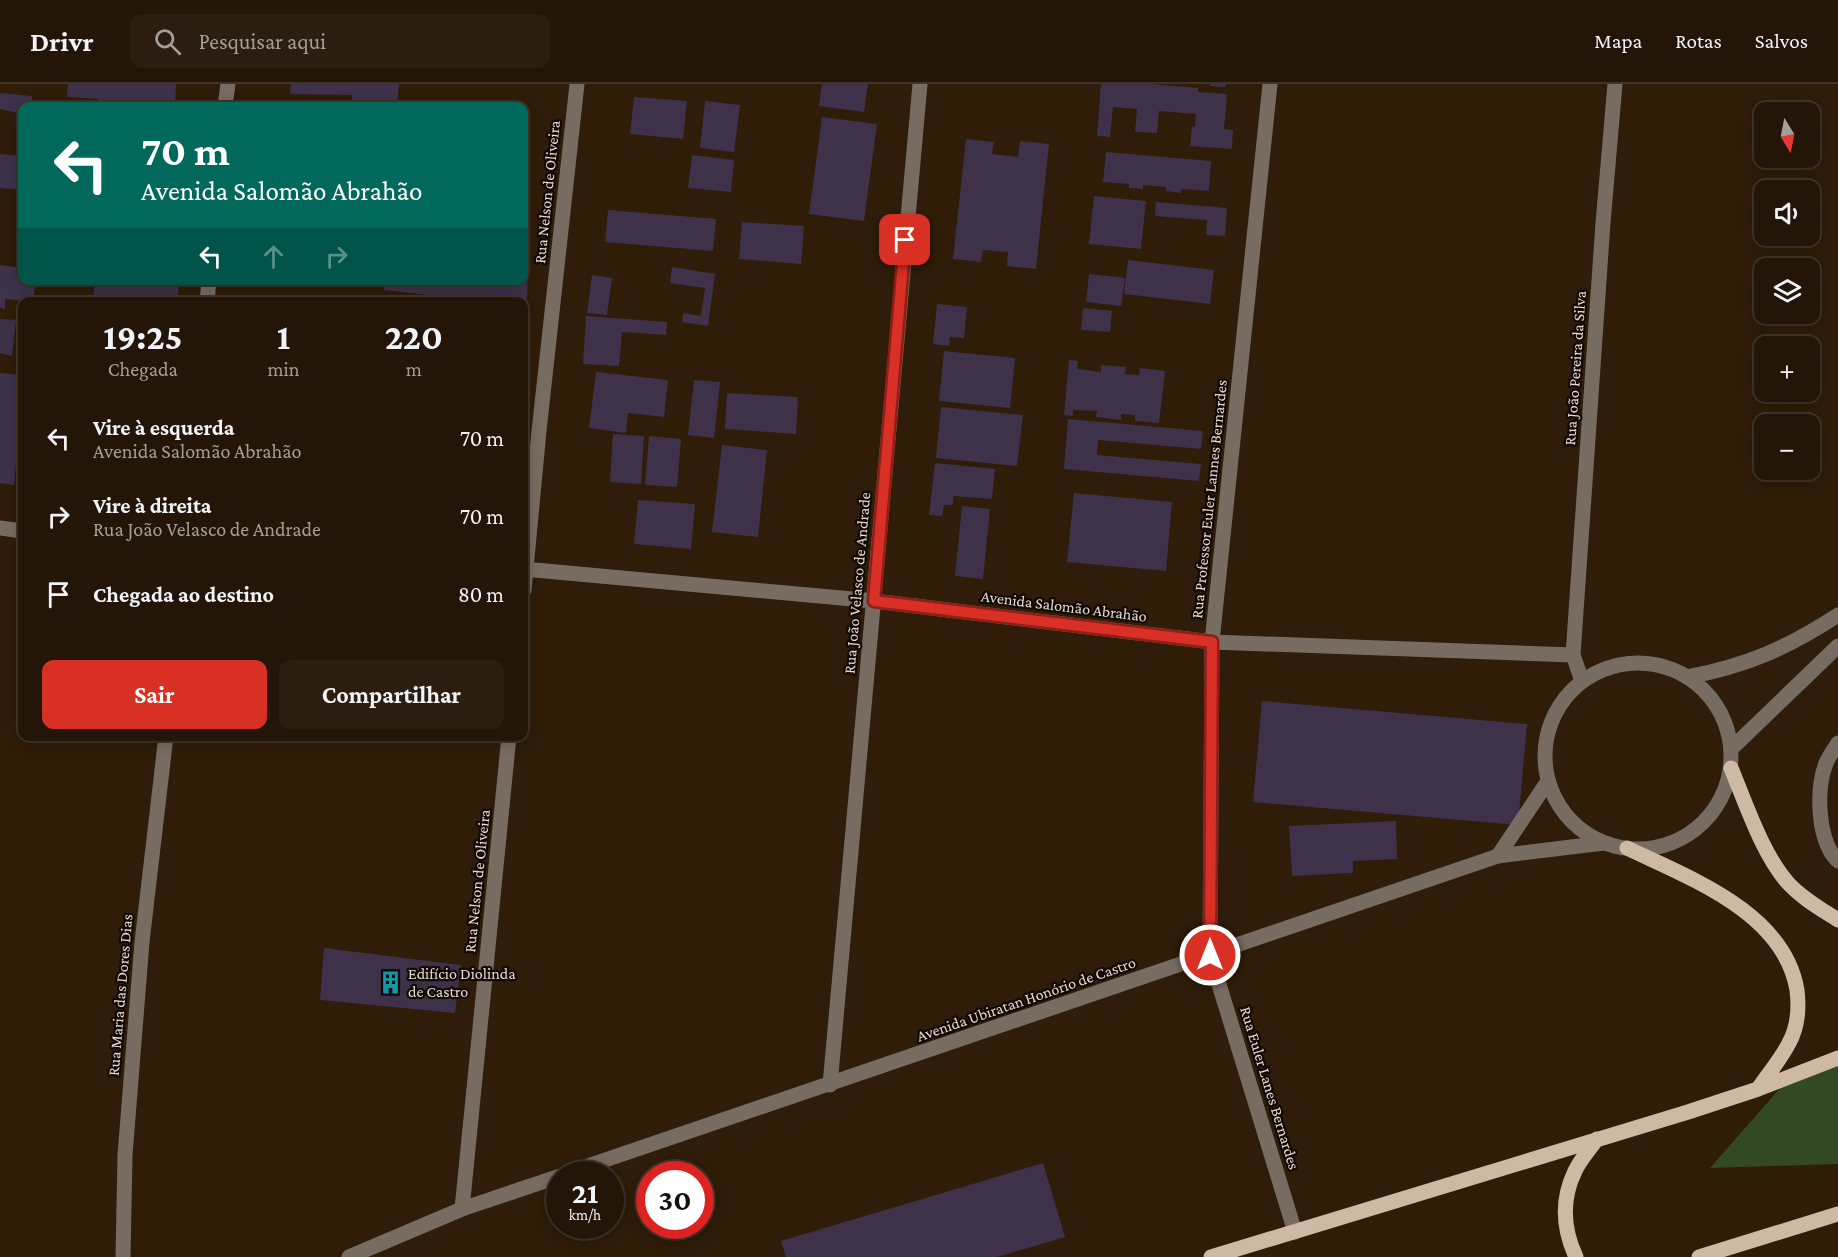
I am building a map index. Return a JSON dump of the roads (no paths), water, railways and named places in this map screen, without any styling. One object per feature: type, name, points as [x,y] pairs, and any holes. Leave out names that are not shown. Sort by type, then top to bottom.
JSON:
[{"type":"main road","points":[[1731,768],[1766,851],[1779,872],[1805,899],[1838,920]]},
{"type":"main road","points":[[1628,848],[1708,887],[1749,913],[1773,938],[1791,970],[1795,979],[1799,1007],[1790,1042],[1758,1089]]},
{"type":"main road","points":[[1211,1257],[1758,1089],[1838,1058]]},
{"type":"main road","points":[[1576,1257],[1568,1239],[1564,1208],[1575,1171],[1597,1139]]},
{"type":"main road","points":[[1700,1257],[1838,1214]]},
{"type":"street","points":[[226,102],[228,84]]},
{"type":"street","name":"Rua Nelson de Oliveira","points":[[528,539],[577,84]]},
{"type":"street","name":"Rua João Velasco de Andrade","points":[[830,1085],[854,836],[896,329],[920,84]]},
{"type":"street","name":"Rua Professor Euler Lannes Bernardes","points":[[1210,955],[1212,642],[1270,84]]},
{"type":"street","name":"Rua João Pereira da Silva","points":[[1573,655],[1615,84]]},
{"type":"street","points":[[0,528],[18,530]]},
{"type":"street","name":"Avenida Salomão Abrahão","points":[[528,569],[874,601],[1212,642],[1573,655]]},
{"type":"street","points":[[1688,676],[1724,670],[1757,659],[1805,637],[1838,615]]},
{"type":"street","points":[[1732,748],[1838,646]]},
{"type":"street","points":[[1573,655],[1582,681]]},
{"type":"street","points":[[1634,663],[1662,666],[1688,676],[1708,694],[1723,716],[1732,748],[1731,768],[1723,796],[1706,819],[1684,837],[1656,847],[1628,848],[1604,843],[1579,828],[1560,807],[1548,781],[1544,753],[1550,726],[1562,701],[1582,681],[1607,668],[1634,663]]},
{"type":"street","name":"Rua Maria das Dores Dias","points":[[123,1257],[125,1155],[142,942],[165,741]]},
{"type":"street","name":"Rua Nelson de Oliveira","points":[[462,1209],[509,741]]},
{"type":"street","points":[[1835,854],[1821,825],[1820,796],[1826,764],[1838,743]]},
{"type":"street","points":[[1498,856],[1548,781]]},
{"type":"street","name":"Avenida Ubiratan Honório de Castro","points":[[603,1161],[1498,856],[1604,843]]},
{"type":"street","name":"Rua Euler Lanes Bernardes","points":[[1210,955],[1295,1232]]},
{"type":"street","points":[[349,1257],[462,1209],[546,1181]]},
{"type":"place","name":"Edifício Diolinda de Castro","points":[[390,982]]}]
